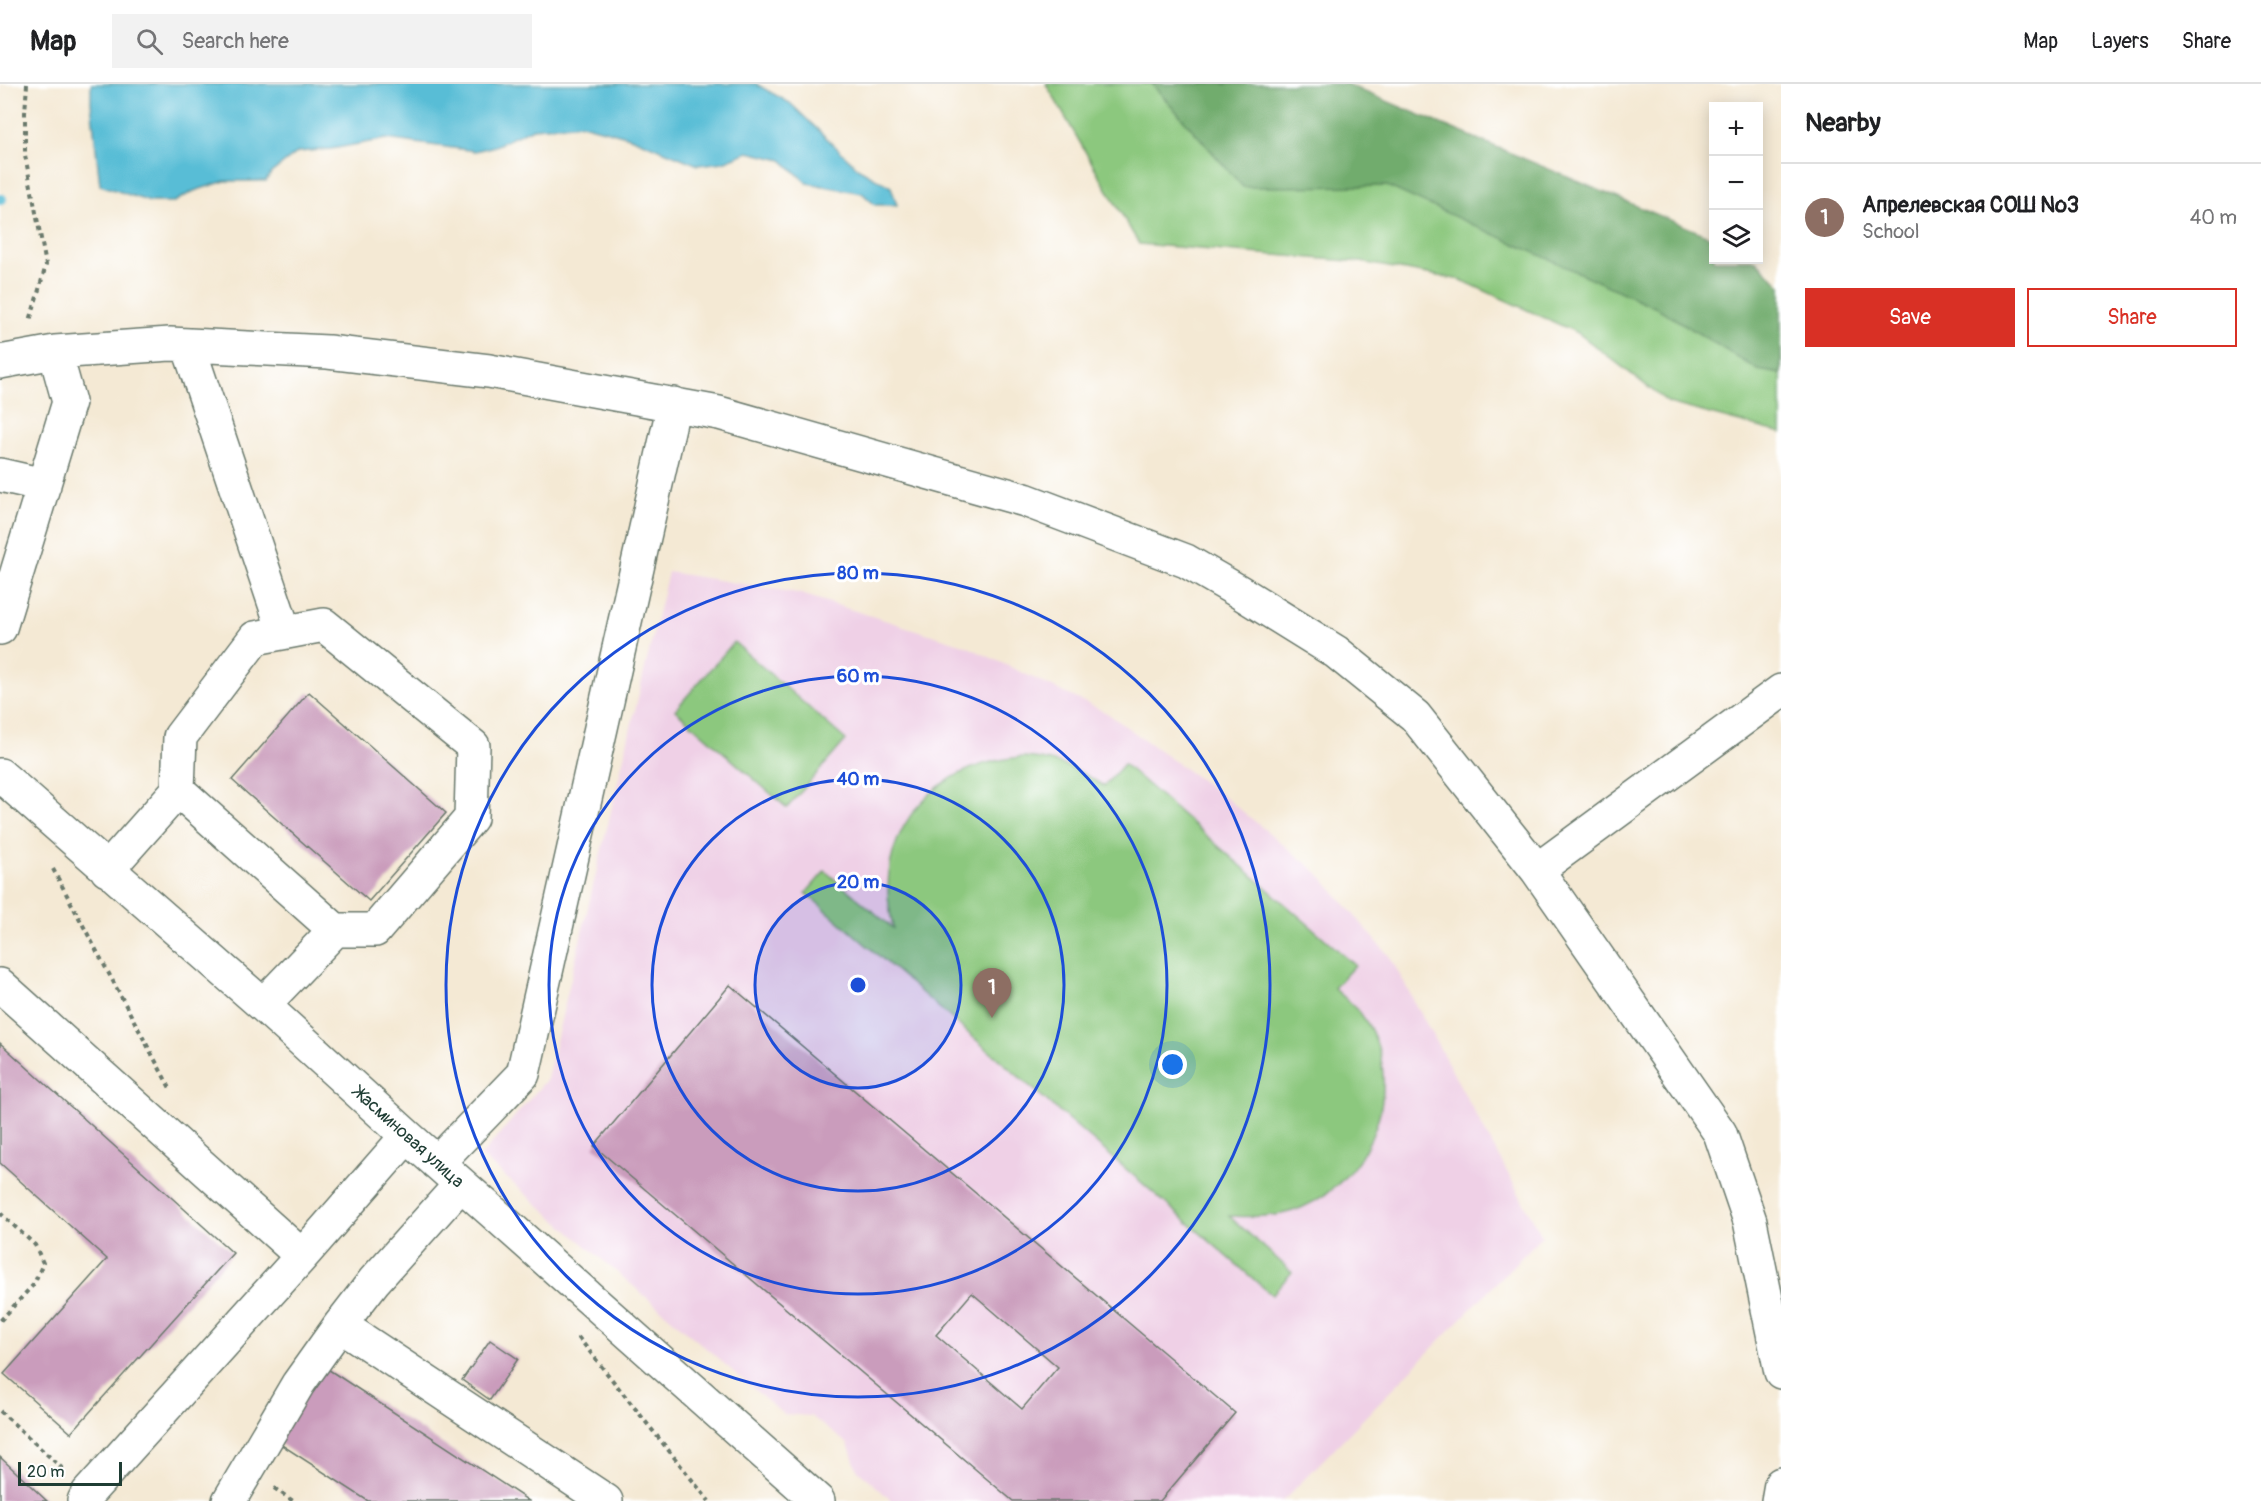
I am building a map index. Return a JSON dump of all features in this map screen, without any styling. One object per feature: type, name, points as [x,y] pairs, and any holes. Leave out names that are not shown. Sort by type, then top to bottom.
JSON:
[{"type":"street","points":[[27,357],[170,344],[328,352],[489,371],[719,413],[1025,500],[1186,561],[1238,591],[1336,652],[1415,716],[1537,870],[1720,1133],[1750,1221],[1781,1372]]},
{"type":"street","points":[[188,345],[284,631]]},
{"type":"street","points":[[0,628],[69,402],[27,357]]},
{"type":"street","points":[[437,1163],[523,1074],[674,405]]},
{"type":"street","points":[[0,475],[44,484]]},
{"type":"street","points":[[107,870],[178,790],[180,737],[255,638],[324,625],[473,746],[471,818],[375,930],[335,930],[178,790]]},
{"type":"street","points":[[1537,870],[1781,691]]},
{"type":"street","name":"Жасминовая улица","points":[[0,775],[263,1005],[437,1163],[818,1501]]},
{"type":"street","points":[[263,1005],[335,930]]},
{"type":"street","points":[[0,985],[302,1256]]},
{"type":"street","points":[[86,1497],[407,1136]]},
{"type":"street","points":[[229,1501],[298,1384],[340,1325],[374,1281],[461,1184]]},
{"type":"street","points":[[340,1325],[606,1501]]},
{"type":"street","points":[[1778,1501],[1781,1484]]},
{"type":"path","points":[[27,84],[26,155],[46,265],[29,324],[27,357]]},
{"type":"path","points":[[48,860],[175,1099]]},
{"type":"path","points":[[0,1214],[35,1245],[43,1263],[34,1284],[0,1321]]},
{"type":"path","points":[[572,1330],[710,1501]]},
{"type":"path","points":[[0,1411],[86,1497]]},
{"type":"shaded area","points":[[668,572],[798,593],[964,645],[1107,713],[1230,801],[1319,874],[1390,957],[1542,1236],[1283,1501],[892,1501],[857,1469],[848,1444],[811,1416],[783,1414],[481,1156],[547,1079]]},
{"type":"green space","points":[[1046,84],[1211,84],[1781,357],[1781,433],[1669,403],[1578,333],[1461,280],[1361,262],[1139,244]]},
{"type":"green space","points":[[1152,84],[1346,84],[1709,236],[1709,264],[1759,264],[1781,285],[1781,374],[1758,370],[1659,309],[1387,186],[1243,187]]},
{"type":"green space","points":[[734,642],[846,740],[787,808],[675,710]]},
{"type":"green space","points":[[1024,757],[1047,760],[1066,766],[1104,786],[1124,764],[1355,965],[1334,988],[1361,1014],[1375,1040],[1382,1068],[1383,1096],[1376,1124],[1365,1151],[1348,1174],[1326,1194],[1301,1208],[1256,1217],[1229,1216],[1292,1272],[1272,1295],[806,893],[825,871],[893,928],[888,896],[890,863],[898,838],[911,815],[928,796],[948,780],[971,769],[997,761]]},
{"type":"water","points":[[91,84],[756,84],[790,103],[859,169],[891,187],[897,205],[875,205],[862,193],[807,183],[782,160],[748,152],[723,162],[698,165],[630,137],[582,124],[533,128],[495,146],[475,151],[386,139],[331,149],[298,152],[271,173],[266,181],[225,181],[194,191],[174,202],[150,202],[100,185]]},
{"type":"building","points":[[309,692],[446,813],[369,901],[232,780]]},
{"type":"building","points":[[730,985],[1235,1413],[1160,1501],[1013,1501],[594,1146]],"holes":[[[972,1293],[1058,1367],[1022,1409],[936,1335]]]},
{"type":"building","points":[[0,1043],[233,1253],[71,1433],[4,1374],[107,1259],[0,1163]]},
{"type":"building","points":[[490,1340],[518,1359],[490,1400],[462,1380]]},
{"type":"building","points":[[323,1366],[529,1501],[368,1501],[274,1440]]},
{"type":"building","points":[[0,1457],[33,1488],[47,1501],[0,1501]]},
{"type":"place","name":"Апрелевская СОШ №3","points":[[992,1018]]}]
